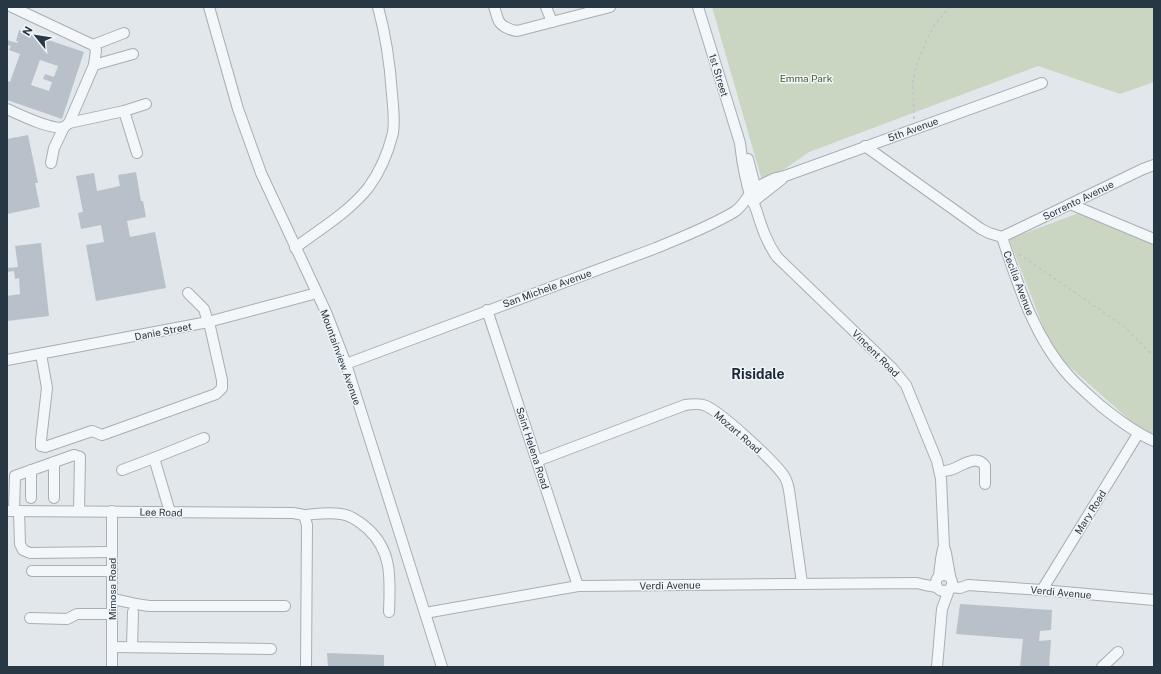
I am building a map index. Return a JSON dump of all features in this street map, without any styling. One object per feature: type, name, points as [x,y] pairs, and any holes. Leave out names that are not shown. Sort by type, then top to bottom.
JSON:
[{"type":"street","points":[[12,7],[93,44],[96,50],[94,65],[54,148],[51,163]]},
{"type":"street","name":"Mountainview Avenue","points":[[209,7],[243,123],[261,173],[330,321],[346,364],[442,667]]},
{"type":"street","points":[[295,248],[361,196],[376,176],[387,153],[393,132],[394,115],[390,65],[385,32],[378,7]]},
{"type":"street","points":[[494,7],[499,22],[506,28],[514,31],[610,7]]},
{"type":"street","points":[[546,7],[552,22]]},
{"type":"street","name":"1st Street","points":[[698,7],[740,143],[741,154],[753,200]]},
{"type":"street","points":[[93,44],[124,33]]},
{"type":"street","points":[[94,65],[133,54]]},
{"type":"street","name":"5th Avenue","points":[[785,176],[1042,83]]},
{"type":"street","points":[[7,109],[44,124],[56,127],[124,111],[146,104]]},
{"type":"street","points":[[124,111],[137,153]]},
{"type":"street","points":[[865,146],[981,229],[988,233],[1002,237]]},
{"type":"street","name":"Sorrento Avenue","points":[[1002,237],[1154,165]]},
{"type":"street","name":"San Michele Avenue","points":[[346,364],[690,234],[735,211],[753,200],[785,176]]},
{"type":"street","name":"Vincent Road","points":[[753,200],[764,233],[777,257],[892,368],[906,385],[933,450],[940,472],[944,547],[951,583],[942,609],[937,667]]},
{"type":"street","points":[[1070,204],[1154,239]]},
{"type":"street","name":"Cecilia Avenue","points":[[1002,237],[1028,310],[1050,351],[1069,377],[1108,412],[1138,434],[1154,441]]},
{"type":"street","points":[[41,354],[46,388],[40,440],[41,446],[45,448],[92,431],[102,435],[216,394],[222,388],[222,380],[208,322],[204,309],[188,293]]},
{"type":"street","name":"Danie Street","points":[[7,360],[208,322],[317,293]]},
{"type":"street","name":"Saint Helena Road","points":[[487,310],[578,586]]},
{"type":"street","name":"Mozart Road","points":[[537,461],[685,405],[705,405],[720,414],[774,464],[788,482],[802,583]]},
{"type":"street","name":"Mary Road","points":[[1042,590],[1138,434]]},
{"type":"street","points":[[122,470],[204,438]]},
{"type":"street","points":[[80,511],[80,458],[74,455],[11,478],[14,511],[20,544],[23,550],[30,553],[112,552]]},
{"type":"street","points":[[154,458],[170,512]]},
{"type":"street","points":[[54,462],[54,498]]},
{"type":"street","points":[[940,472],[951,470],[967,462],[980,462],[985,466],[985,484]]},
{"type":"street","points":[[31,470],[31,498]]},
{"type":"street","name":"Lee Road","points":[[14,511],[294,513],[304,515],[333,513],[348,515],[374,534],[380,543],[389,568],[389,612]]},
{"type":"street","name":"Mimosa Road","points":[[112,511],[112,667]]},
{"type":"street","points":[[304,515],[307,526],[306,667]]},
{"type":"street","name":"Vincent Road","points":[[942,609],[939,599],[938,583],[944,547]]},
{"type":"street","points":[[32,571],[112,571]]},
{"type":"street","points":[[943,574],[951,583],[942,591],[938,583],[943,574]]},
{"type":"street","name":"Verdi Avenue","points":[[951,583],[961,582],[968,586],[1042,590],[1154,600]]},
{"type":"street","name":"Verdi Avenue","points":[[426,613],[578,586],[802,583],[918,583],[925,586],[938,583]]},
{"type":"street","points":[[112,599],[150,606],[285,606]]},
{"type":"street","points":[[132,647],[133,612]]},
{"type":"street","points":[[30,618],[67,619],[77,614],[112,614]]},
{"type":"street","points":[[112,647],[271,649]]},
{"type":"street","points":[[1102,667],[1118,652]]},
{"type":"path","points":[[915,129],[913,80],[918,61],[935,24],[950,7]]},
{"type":"path","points":[[1016,252],[1125,327],[1149,352],[1154,355]]},
{"type":"green space","name":"Emma Park","points":[[712,7],[1154,7],[1154,82],[1120,94],[1038,66],[809,152],[763,184]]},
{"type":"green space","points":[[1084,211],[1154,238],[1154,434],[1142,431],[1053,352],[1009,239]]},
{"type":"building","points":[[19,30],[84,52],[62,119],[7,100],[7,81],[10,82],[20,54],[9,50],[11,46],[7,45],[7,40],[17,43],[18,41],[16,41]],"holes":[[[40,60],[58,66],[54,77],[45,74],[43,79],[52,82],[49,91],[31,85]]]},
{"type":"building","points":[[28,135],[38,183],[35,183],[40,207],[7,214],[7,139]]},
{"type":"building","points":[[136,172],[141,201],[143,201],[146,217],[127,221],[130,237],[155,232],[166,288],[96,301],[86,245],[104,242],[101,225],[81,229],[78,213],[83,212],[76,176],[94,173],[97,191],[120,186],[118,175]]},
{"type":"building","points":[[41,243],[49,316],[7,321],[7,296],[20,294],[19,278],[15,279],[14,271],[7,272],[7,268],[18,267],[15,246]]},
{"type":"building","points":[[960,604],[1052,610],[1051,630],[1040,631],[1039,641],[1051,640],[1049,667],[1020,667],[1023,639],[956,634]]},
{"type":"building","points":[[327,653],[384,655],[384,667],[328,667]]},
{"type":"district","name":"Risidale","points":[[758,374]]}]
